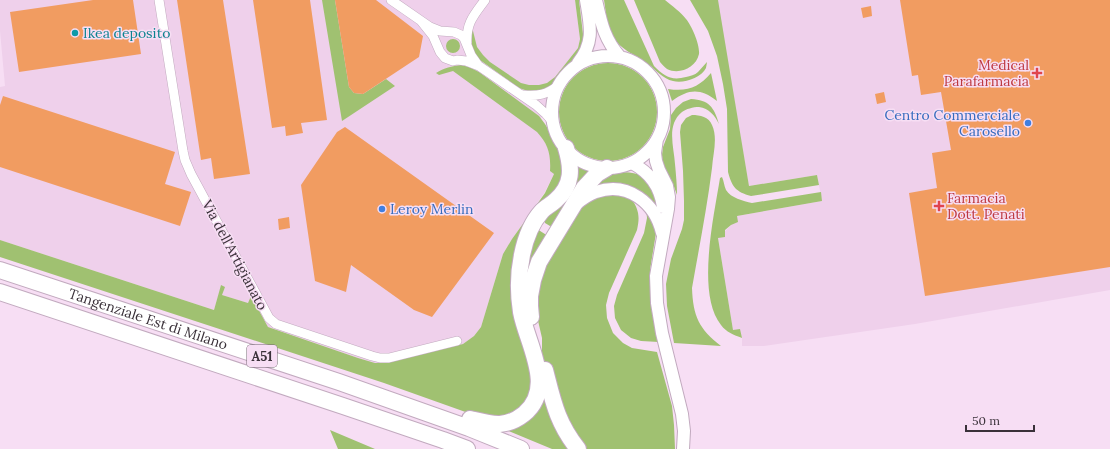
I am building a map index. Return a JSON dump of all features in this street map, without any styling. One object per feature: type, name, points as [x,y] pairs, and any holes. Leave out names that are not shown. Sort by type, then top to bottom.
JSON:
[{"type":"highway","points":[[404,405],[494,424],[504,424],[514,420],[526,412],[534,401],[539,387],[539,379],[536,362],[522,314],[518,285],[520,269],[524,243],[536,219],[543,210],[561,196],[568,184],[570,176],[570,162],[566,148]]},
{"type":"highway","points":[[578,449],[568,436],[555,410],[535,336],[530,306],[533,280],[537,268],[580,194],[597,174],[607,168]]},
{"type":"highway","name":"Tangenziale Est di Milano","points":[[0,270],[339,382],[469,428],[521,449]]},
{"type":"highway","name":"Tangenziale Est di Milano","points":[[0,292],[466,449]]},
{"type":"main road","points":[[576,66],[586,52],[589,40],[586,0]]},
{"type":"main road","points":[[596,0],[606,37],[620,57]]},
{"type":"main road","points":[[658,138],[645,154],[632,163],[619,167],[594,167],[575,157],[566,148],[557,134],[553,122],[553,104],[559,85],[565,75],[576,66],[594,57],[620,57],[628,59],[640,66],[653,78],[662,96],[664,110],[663,122],[658,138],[656,158],[658,168],[666,183],[668,209],[656,276],[656,290],[659,318],[682,414],[684,430],[683,449]]},
{"type":"main road","points":[[632,163],[644,171],[657,186],[662,200],[665,224]]},
{"type":"main road","points":[[572,207],[583,199],[601,191],[616,190],[627,192],[641,199],[652,210],[659,221],[663,238]]},
{"type":"street","name":"Via dell'Artigianato","points":[[159,0],[185,160],[191,174],[269,318],[276,324],[380,358],[389,358],[457,341]]},
{"type":"street","points":[[391,0],[435,30],[457,33],[461,35],[464,38],[473,59],[479,66]]},
{"type":"street","points":[[457,60],[464,54],[467,45],[468,27],[485,0]]},
{"type":"street","points":[[438,48],[442,36],[465,24],[474,16]]},
{"type":"street","points":[[421,21],[433,36],[440,52],[445,58],[453,61],[457,60],[470,62],[479,66],[539,107],[553,122]]},
{"type":"street","points":[[521,95],[542,95],[559,85]]},
{"type":"shaded area","points":[[0,0],[575,0],[580,39],[578,48],[555,77],[537,131],[544,140],[549,151],[551,161],[550,171],[554,174],[545,192],[503,254],[481,327],[474,336],[463,344],[386,363],[375,363],[268,327],[251,297],[248,303],[222,295],[221,286],[214,310],[0,240],[0,87],[5,86],[0,31]]},
{"type":"shaded area","points":[[717,0],[1110,0],[1110,290],[915,324],[764,346],[742,346],[742,338],[733,330],[718,238],[731,225],[737,216],[822,201],[817,175],[749,186]]},
{"type":"green space","points":[[322,0],[335,0],[349,87],[354,93],[363,94],[386,79],[395,86],[342,121]]},
{"type":"green space","points":[[575,0],[579,0],[583,45],[574,62],[551,86],[541,91],[531,92],[519,88],[480,60],[474,53],[471,43],[472,27],[477,47],[490,62],[521,83],[539,85],[547,83],[555,77],[578,48],[580,39]]},
{"type":"green space","points":[[604,0],[624,0],[654,66],[661,72],[672,78],[686,77],[697,73],[707,62],[704,72],[687,81],[677,82],[669,80],[643,60],[623,48],[609,29]]},
{"type":"green space","points":[[634,0],[665,0],[684,16],[693,31],[699,50],[697,59],[691,66],[682,71],[672,71],[667,69],[660,62]]},
{"type":"green space","points":[[690,0],[718,0],[749,186],[817,175],[819,185],[751,196],[738,191],[735,188],[731,182],[728,172],[727,109],[717,56],[708,31]]},
{"type":"green space","points":[[450,39],[456,39],[460,43],[460,49],[456,53],[450,53],[446,49],[446,43]]},
{"type":"green space","points":[[608,63],[627,67],[643,77],[653,93],[657,112],[653,131],[643,147],[627,157],[608,161],[589,157],[573,147],[563,131],[559,112],[563,93],[573,77],[589,67]]},
{"type":"green space","points":[[461,65],[479,72],[539,116],[563,154],[565,181],[523,237],[535,386],[519,412],[488,420],[384,383],[0,257],[0,240],[214,310],[221,285],[225,287],[222,295],[248,303],[251,296],[268,327],[375,363],[386,363],[463,344],[474,336],[481,327],[503,254],[545,193],[554,174],[550,171],[550,159],[546,145],[537,132],[453,71],[439,75],[436,73]]},
{"type":"green space","points":[[711,73],[717,101],[700,92],[689,92],[672,101],[668,89],[687,89],[702,82]]},
{"type":"green space","points":[[691,99],[702,101],[710,106],[715,113],[719,124],[711,113],[706,109],[699,107],[686,110],[677,117],[672,130],[672,136],[677,195],[663,165],[663,147],[670,129],[671,115],[683,102]]},
{"type":"green space","points":[[692,115],[701,116],[709,120],[715,135],[715,146],[708,198],[692,288],[694,306],[702,328],[721,346],[674,343],[667,306],[666,284],[671,259],[684,220],[683,171],[680,132],[681,125],[686,118]]},
{"type":"green space","points":[[574,162],[589,171],[554,225],[550,226],[545,223],[544,217]]},
{"type":"green space","points":[[618,172],[638,174],[649,181],[655,194],[660,212],[650,200],[589,190],[605,175]]},
{"type":"green space","points":[[722,177],[728,193],[738,199],[752,203],[821,192],[822,201],[737,216],[738,222],[725,230],[725,237],[718,238],[733,330],[740,329],[742,338],[728,331],[721,325],[714,311],[709,294],[708,275],[711,233],[720,178]]},
{"type":"green space","points":[[613,193],[631,198],[636,206],[638,221],[637,230],[609,293],[606,305],[607,318],[613,333],[623,343],[632,348],[657,352],[672,406],[675,449],[582,449],[555,399],[542,355],[542,338],[536,312],[535,297],[543,269],[575,214],[590,199]]},
{"type":"green space","points":[[646,207],[651,214],[656,233],[650,270],[650,292],[652,313],[659,342],[641,341],[631,338],[621,330],[615,318],[614,306],[617,295],[644,233],[647,218]]},
{"type":"green space","points":[[537,229],[548,236],[527,276],[524,272]]},
{"type":"green space","points":[[544,391],[571,449],[552,449],[506,430]]},
{"type":"green space","points":[[330,430],[375,449],[338,449]]},
{"type":"building","name":"Ikea deposito","points":[[93,0],[133,0],[141,54],[19,72],[10,12]]},
{"type":"building","points":[[177,0],[223,0],[250,174],[214,179],[211,158],[201,160]]},
{"type":"building","points":[[253,0],[310,0],[327,120],[301,123],[303,133],[286,136],[285,126],[272,128]]},
{"type":"building","points":[[335,0],[376,0],[423,36],[419,57],[363,94],[354,93],[349,87]]},
{"type":"building","name":"Centro Commerciale Carosello","points":[[900,0],[1110,0],[1110,267],[925,296],[909,193],[937,188],[932,153],[951,150],[941,92],[921,95],[918,75],[912,76]]},
{"type":"building","points":[[871,6],[872,16],[863,18],[861,8]]},
{"type":"building","points":[[884,92],[886,102],[877,104],[875,94]]},
{"type":"building","points":[[3,96],[175,152],[165,184],[191,192],[180,226],[0,167],[0,105]]},
{"type":"building","name":"Leroy Merlin","points":[[345,127],[494,233],[432,317],[414,310],[351,265],[346,292],[315,281],[301,185],[337,132]]},
{"type":"building","points":[[289,217],[290,228],[279,230],[278,219]]},
{"type":"place","name":"Ikea deposito","points":[[75,33]]},
{"type":"place","name":"Medical Parafarmacia","points":[[1037,73]]},
{"type":"place","name":"Centro Commerciale Carosello","points":[[1028,123]]},
{"type":"place","name":"Farmacia Dott. Penati","points":[[939,206]]},
{"type":"place","name":"Leroy Merlin","points":[[382,209]]}]
